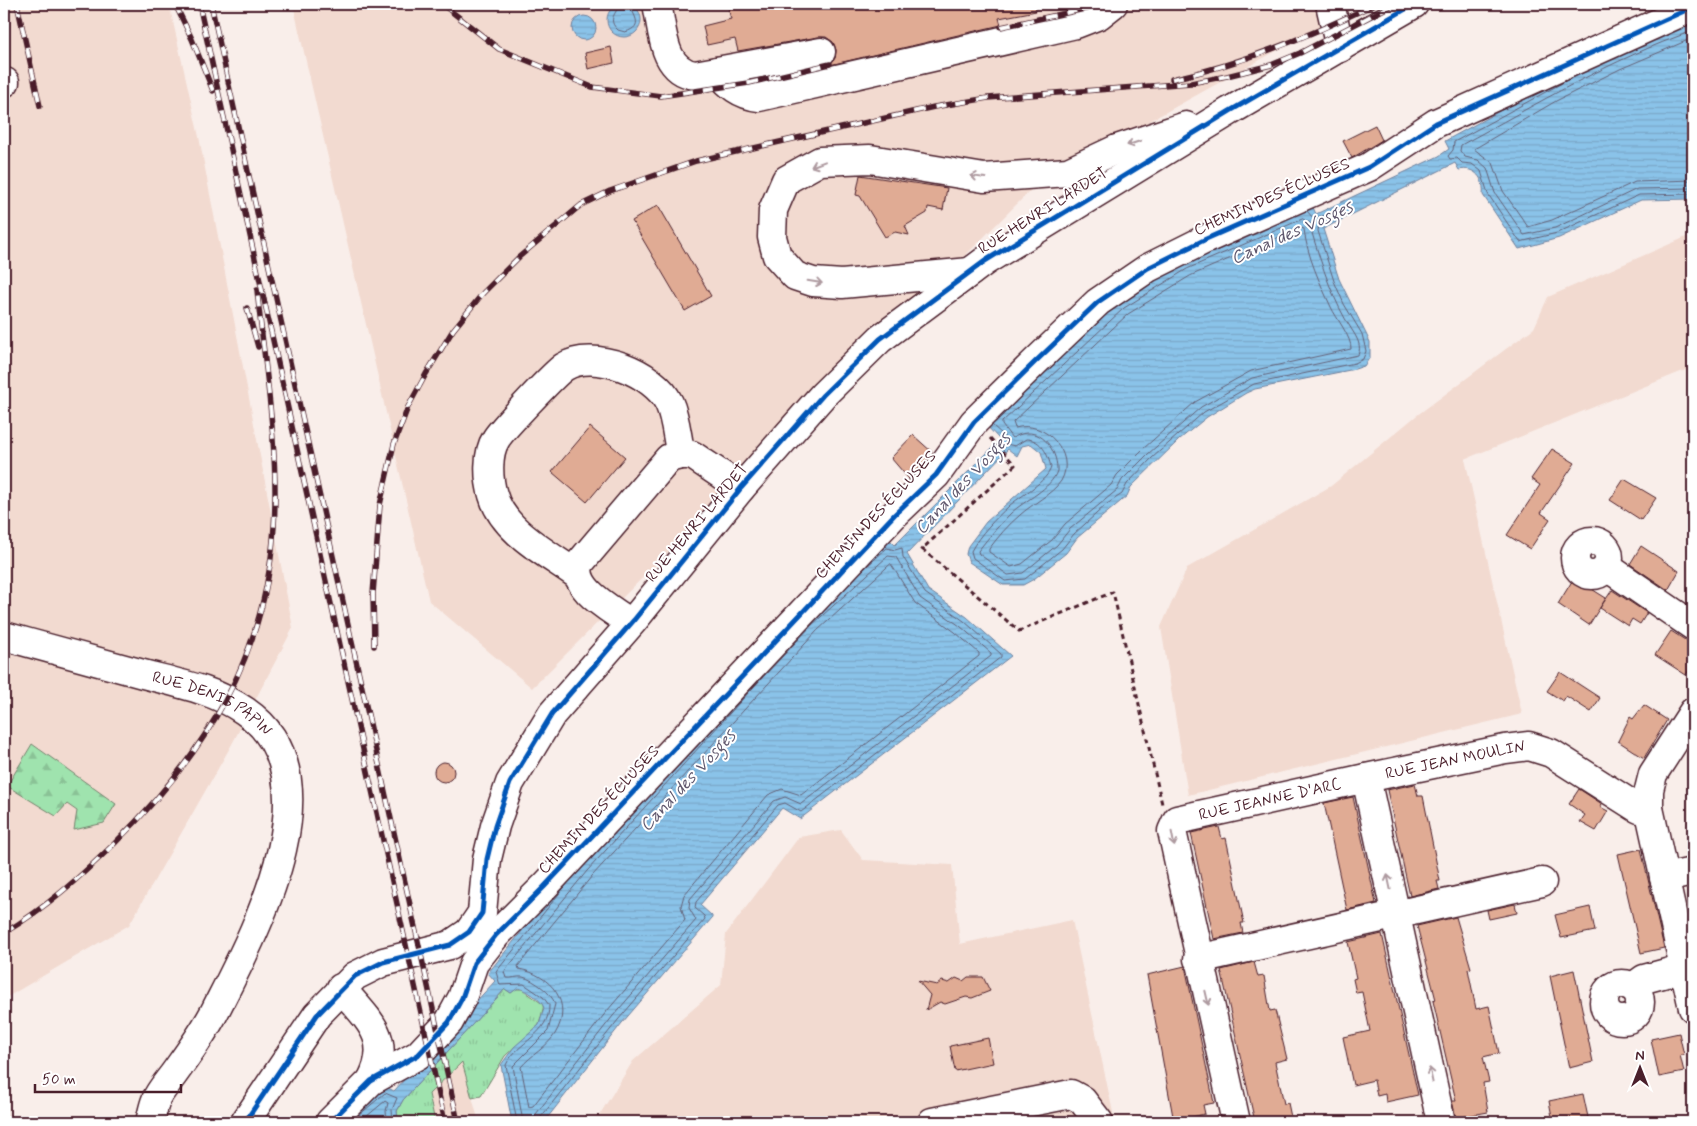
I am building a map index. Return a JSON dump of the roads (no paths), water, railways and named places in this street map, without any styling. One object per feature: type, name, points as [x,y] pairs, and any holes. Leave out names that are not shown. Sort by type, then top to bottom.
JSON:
[{"type":"street","points":[[658,4],[670,61],[674,66],[687,74],[717,71],[821,52]]},
{"type":"street","points":[[717,71],[730,86],[746,96],[759,97],[1076,24],[1099,15],[1113,4]]},
{"type":"street","points":[[1330,4],[1340,48]]},
{"type":"street","name":"RUE HENRI LARDET","points":[[482,913],[487,859],[494,826],[510,783],[552,714],[741,488],[823,395],[880,339],[985,261],[1230,112],[1414,4]]},
{"type":"street","name":"CHEMIN DES ÉCLUSES","points":[[330,1122],[371,1081],[418,1055],[449,1022],[462,998],[474,963],[496,935],[544,887],[895,514],[936,474],[974,422],[1098,302],[1148,268],[1198,243],[1369,168],[1436,123],[1693,7]]},
{"type":"street","points":[[970,272],[842,284],[812,282],[796,276],[778,256],[772,238],[773,210],[786,180],[820,161],[870,159],[984,178],[1068,172],[1117,149],[1230,112]]},
{"type":"street","points":[[630,623],[581,584],[576,574],[512,529],[493,495],[489,461],[495,439],[564,367],[584,361],[607,362],[644,375],[661,390],[670,404],[681,455]]},
{"type":"street","points":[[576,574],[578,564],[670,458],[692,455],[741,488]]},
{"type":"street","points":[[1606,567],[1693,626]]},
{"type":"street","name":"RUE DENIS PAPIN","points":[[4,636],[188,686],[227,700],[247,712],[266,730],[283,765],[287,787],[286,833],[273,886],[255,930],[209,1024],[156,1099],[150,1122]]},
{"type":"street","points":[[1693,712],[1653,774],[1649,790],[1649,808],[1693,1008]]},
{"type":"street","name":"RUE JEAN MOULIN","points":[[1366,778],[1504,749],[1529,746],[1551,753],[1639,809],[1649,808]]},
{"type":"street","points":[[1366,778],[1441,1122]]},
{"type":"street","name":"RUE JEANNE D'ARC","points":[[1236,1122],[1198,959],[1172,831],[1176,820],[1366,778]]},
{"type":"street","points":[[1664,878],[1693,872]]},
{"type":"street","points":[[1198,959],[1542,882]]},
{"type":"street","points":[[244,1122],[317,1015],[341,988],[361,972],[383,962],[450,944],[469,932],[482,913],[544,887]]},
{"type":"street","points":[[1633,987],[1644,979],[1685,968]]},
{"type":"street","points":[[341,988],[377,1032],[382,1053],[378,1068],[371,1081]]},
{"type":"street","points":[[932,1122],[1071,1094],[1082,1100],[1099,1122]]},
{"type":"water","points":[[624,3],[631,4],[636,8],[640,13],[640,27],[636,32],[631,36],[624,37],[617,36],[612,32],[608,27],[607,20],[608,13],[612,8],[617,4]]},
{"type":"water","points":[[584,16],[593,19],[596,28],[593,37],[584,40],[575,37],[572,28],[575,19]]},
{"type":"water","name":"Canal des Vosges","points":[[1693,19],[1693,199],[1641,200],[1559,238],[1519,249],[1483,195],[1481,179],[1470,170],[1459,170],[1455,163],[1323,229],[1339,279],[1370,342],[1370,357],[1364,366],[1255,389],[1207,417],[1180,439],[1131,487],[1127,496],[1077,538],[1066,553],[1034,579],[1023,585],[1003,585],[969,562],[966,554],[968,546],[986,522],[1046,469],[1041,452],[1031,444],[1022,446],[1017,456],[1008,449],[907,554],[928,590],[967,617],[1011,656],[800,819],[782,808],[700,905],[712,918],[622,1023],[544,1122],[512,1122],[501,1065],[514,1047],[539,1025],[544,1008],[533,995],[518,988],[511,993],[505,989],[403,1100],[397,1111],[398,1122],[344,1122],[384,1086],[394,1091],[495,981],[488,973],[557,888],[889,539],[895,545],[1000,440],[984,423],[1083,328],[1149,278],[1311,203],[1316,214],[1439,156],[1449,149],[1445,141],[1547,85]]},
{"type":"railway","points":[[17,4],[40,106]]},
{"type":"railway","points":[[175,4],[192,39],[213,91]]},
{"type":"railway","points":[[199,4],[445,1122]]},
{"type":"railway","points":[[211,4],[458,1122]]},
{"type":"railway","points":[[442,4],[499,49],[592,87],[661,96],[749,83],[830,64]]},
{"type":"railway","points":[[1001,27],[1108,4]]},
{"type":"railway","points":[[1172,79],[1225,65],[1276,48],[1375,4]]},
{"type":"railway","points":[[374,646],[373,594],[380,505],[394,444],[408,407],[453,330],[483,293],[519,257],[581,205],[610,191],[696,161],[934,107],[988,98],[1191,83],[1227,76],[1271,65],[1300,53],[1394,4]]},
{"type":"railway","points":[[4,933],[49,902],[75,880],[115,843],[147,809],[177,774],[203,738],[225,700],[244,661],[258,619],[269,574],[274,527],[275,468],[273,438],[257,290]]},
{"type":"railway","points":[[247,308],[258,347]]}]
